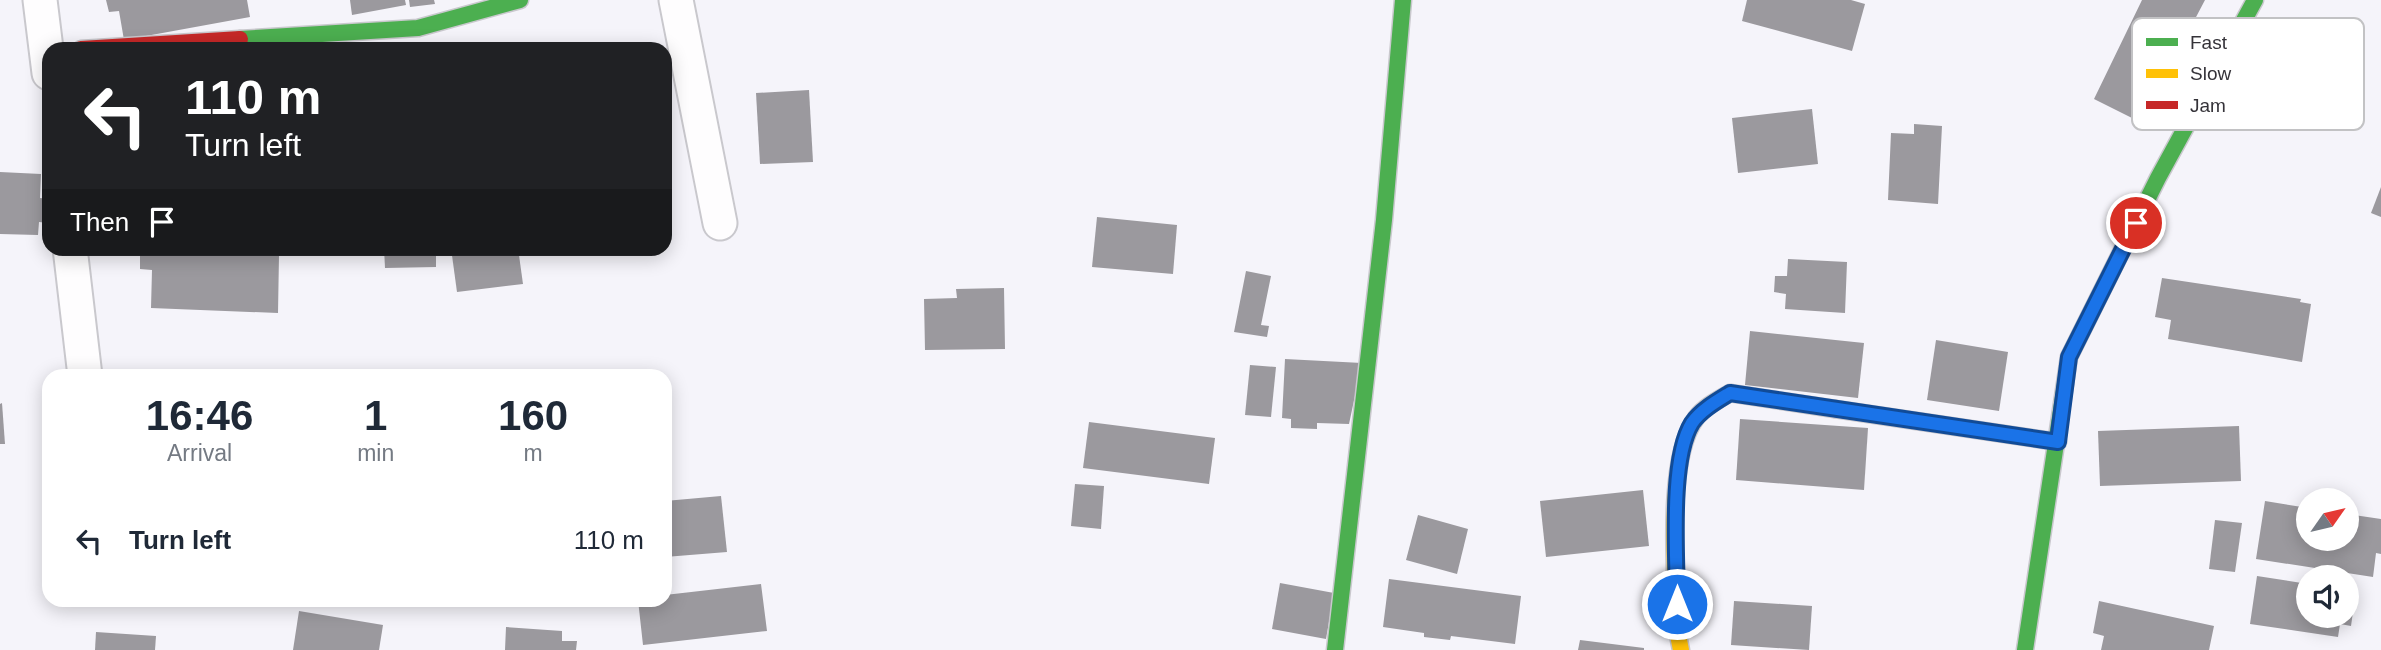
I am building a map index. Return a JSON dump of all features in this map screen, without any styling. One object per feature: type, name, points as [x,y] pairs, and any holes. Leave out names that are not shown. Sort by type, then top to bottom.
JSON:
[{"type":"street","points":[[40,0],[46,42]]},
{"type":"street","points":[[193,42],[418,28],[520,0]]},
{"type":"street","points":[[676,0],[720,223]]},
{"type":"street","points":[[1335,650],[1384,220],[1403,0]]},
{"type":"street","points":[[2245,18],[2255,0]]},
{"type":"street","points":[[2025,650],[2069,357],[2184,130]]},
{"type":"street","points":[[71,256],[84,369]]},
{"type":"street","points":[[1681,650],[1677,630],[1677,474],[1692,424],[1709,406],[1730,393],[2058,442]]},
{"type":"building","points":[[106,0],[247,0],[250,17],[124,40],[119,11],[109,12]]},
{"type":"building","points":[[350,0],[405,0],[406,5],[352,15]]},
{"type":"building","points":[[409,0],[434,0],[435,4],[410,7]]},
{"type":"building","points":[[1747,0],[1851,0],[1865,4],[1852,51],[1742,21]]},
{"type":"building","points":[[2142,0],[2205,0],[2196,18],[2133,18]]},
{"type":"building","points":[[2132,21],[2132,118],[2094,99]]},
{"type":"building","points":[[809,90],[813,162],[760,164],[756,93]]},
{"type":"building","points":[[1812,109],[1818,164],[1738,173],[1732,118]]},
{"type":"building","points":[[1914,124],[1942,126],[1938,204],[1888,200],[1891,133],[1914,134]]},
{"type":"building","points":[[0,172],[41,174],[42,222],[39,222],[38,235],[0,234]]},
{"type":"building","points":[[2381,187],[2381,217],[2371,213]]},
{"type":"building","points":[[1097,217],[1177,225],[1173,274],[1092,267]]},
{"type":"building","points":[[140,256],[279,256],[278,313],[151,308],[152,270],[140,269]]},
{"type":"building","points":[[384,256],[436,256],[436,267],[385,268]]},
{"type":"building","points":[[452,256],[519,256],[523,284],[457,292]]},
{"type":"building","points":[[1788,259],[1847,262],[1845,313],[1785,309],[1786,294],[1774,292],[1775,276],[1787,276]]},
{"type":"building","points":[[1246,271],[1271,276],[1261,325],[1269,326],[1267,337],[1234,332]]},
{"type":"building","points":[[2162,278],[2301,299],[2300,302],[2311,304],[2302,362],[2168,339],[2171,320],[2155,317]]},
{"type":"building","points":[[1004,288],[1005,349],[925,350],[924,299],[957,298],[956,289]]},
{"type":"building","points":[[1750,331],[1864,343],[1858,398],[1745,385]]},
{"type":"building","points":[[1936,340],[2008,352],[1999,411],[1927,400]]},
{"type":"building","points":[[1285,359],[1362,363],[1349,424],[1317,423],[1317,429],[1291,428],[1291,419],[1282,418]]},
{"type":"building","points":[[1250,365],[1276,367],[1271,417],[1245,415]]},
{"type":"building","points":[[2,403],[5,444],[0,444]]},
{"type":"building","points":[[1740,419],[1868,428],[1864,490],[1736,480]]},
{"type":"building","points":[[1089,422],[1215,438],[1209,484],[1083,468]]},
{"type":"building","points":[[2239,426],[2241,481],[2100,486],[2098,431]]},
{"type":"building","points":[[1075,484],[1104,486],[1101,529],[1071,526]]},
{"type":"building","points":[[1643,490],[1649,546],[1546,557],[1540,501]]},
{"type":"building","points":[[721,496],[727,552],[672,556],[672,500]]},
{"type":"building","points":[[2265,501],[2296,506],[2296,551],[2359,551],[2359,516],[2381,519],[2381,554],[2376,553],[2373,577],[2359,575],[2359,565],[2296,565],[2256,559]]},
{"type":"building","points":[[1418,515],[1468,529],[1457,574],[1406,560]]},
{"type":"building","points":[[2215,520],[2242,523],[2235,572],[2209,569]]},
{"type":"building","points":[[2257,576],[2296,582],[2296,628],[2339,628],[2338,637],[2250,624]]},
{"type":"building","points":[[1389,579],[1521,596],[1515,644],[1451,636],[1450,640],[1424,637],[1424,633],[1383,627]]},
{"type":"building","points":[[1280,583],[1334,593],[1326,639],[1272,629]]},
{"type":"building","points":[[761,584],[767,631],[643,645],[639,607],[672,607],[672,594]]},
{"type":"building","points":[[1734,601],[1812,606],[1809,650],[1731,645]]},
{"type":"building","points":[[2099,601],[2214,626],[2209,650],[2101,650],[2104,636],[2093,633]]},
{"type":"building","points":[[299,611],[383,625],[379,650],[293,650]]},
{"type":"building","points":[[506,627],[562,631],[562,641],[577,641],[576,650],[505,650]]},
{"type":"building","points":[[96,632],[156,636],[155,650],[95,650]]},
{"type":"building","points":[[1580,640],[1644,648],[1644,650],[1578,650]]},
{"type":"traffic: fast","points":[[240,39],[418,28],[520,0]]},
{"type":"traffic: fast","points":[[1335,650],[1384,220],[1403,0]]},
{"type":"traffic: fast","points":[[2245,18],[2255,0]]},
{"type":"traffic: fast","points":[[2025,650],[2069,357],[2184,130]]},
{"type":"traffic: slow","points":[[1681,650],[1677,630],[1674,520],[1680,461],[1686,437],[1696,418],[1707,407],[1730,393],[1835,409]]},
{"type":"traffic: jam","points":[[192,42],[240,39]]},
{"type":"traffic: jam","points":[[1835,409],[2058,442]]},
{"type":"route","points":[[1677,604],[1677,474],[1692,424],[1709,406],[1730,393],[2058,442],[2069,357],[2136,223]]}]
